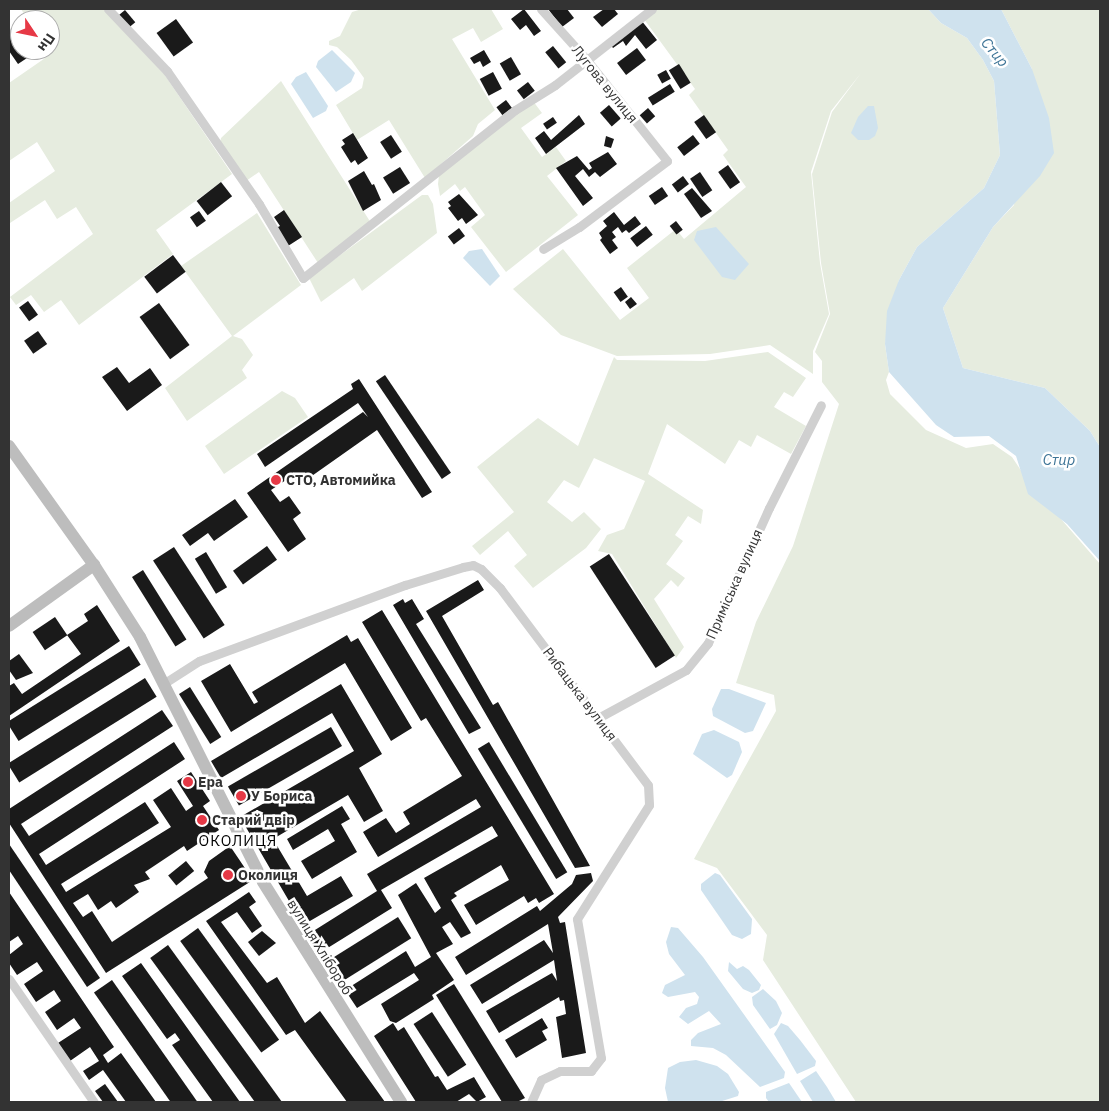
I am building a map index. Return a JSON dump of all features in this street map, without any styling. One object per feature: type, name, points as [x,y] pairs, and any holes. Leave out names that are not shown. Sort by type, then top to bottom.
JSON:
[{"type":"street","points":[[108,9],[167,71],[260,204],[303,278],[515,110],[652,9]]},
{"type":"street","name":"Лугова вулиця","points":[[541,9],[586,59],[667,161],[579,226],[543,248]]},
{"type":"street","name":"Приміська вулиця","points":[[598,718],[686,670],[708,643],[769,508],[821,405]]},
{"type":"street","name":"вулиця Хлібороб","points":[[9,446],[94,565],[140,638],[263,882],[401,1102]]},
{"type":"street","points":[[9,626],[94,565]]},
{"type":"street","name":"Рибацька вулиця","points":[[163,684],[198,661],[405,585],[473,565],[500,588],[648,785],[649,805],[577,919],[602,1058],[591,1071],[560,1071],[541,1080],[531,1102]]},
{"type":"street","points":[[9,979],[94,1102]]},
{"type":"shaded area","points":[[103,9],[164,74],[232,174],[156,230],[173,254],[79,325],[61,300],[44,312],[31,295],[16,305],[10,297],[93,234],[76,207],[57,219],[45,200],[10,223],[9,221],[9,203],[55,171],[37,142],[9,161],[9,83],[42,60],[60,60],[60,10],[22,10]]},
{"type":"shaded area","points":[[362,9],[491,9],[503,29],[481,42],[473,28],[452,39],[495,110],[478,124],[473,136],[425,178],[389,120],[357,140],[336,105],[362,88],[364,78],[351,60],[337,47],[329,45],[329,41],[340,36],[352,12]]},
{"type":"shaded area","points":[[649,9],[928,9],[941,23],[967,38],[983,60],[994,81],[1000,155],[984,188],[917,247],[899,280],[885,344],[889,372],[886,380],[890,394],[926,430],[966,448],[993,444],[1012,457],[1028,481],[1100,564],[1100,1102],[856,1102],[763,960],[767,935],[717,868],[694,859],[776,711],[774,695],[736,683],[756,622],[793,546],[839,404],[822,382],[822,361],[815,352],[830,314],[821,263],[812,174],[832,112],[861,73],[831,111],[811,172],[820,263],[829,314],[813,351],[813,374],[770,345],[710,354],[617,356],[561,335],[513,289],[563,249],[620,320],[649,298],[627,268],[676,229],[684,239],[746,187],[723,155],[728,150],[689,95],[695,89],[641,15]]},
{"type":"shaded area","points":[[1001,9],[1100,9],[1100,447],[1090,431],[1045,388],[963,368],[943,308],[993,227],[1014,205],[1032,69]]},
{"type":"shaded area","points":[[281,81],[371,223],[318,263],[259,172],[246,181],[220,143],[221,138]]},
{"type":"shaded area","points":[[533,101],[542,113],[521,128],[542,157],[556,147],[566,161],[547,176],[578,215],[506,272],[471,227],[485,215],[465,187],[460,191],[455,184],[440,196],[439,175]]},
{"type":"shaded area","points":[[422,195],[428,195],[433,204],[437,233],[362,291],[354,278],[321,302],[309,278]]},
{"type":"shaded area","points":[[257,213],[301,285],[233,336],[242,339],[253,355],[242,370],[247,378],[187,421],[165,388],[232,336],[181,266]]},
{"type":"shaded area","points":[[768,352],[806,378],[793,397],[784,392],[774,407],[806,426],[791,454],[757,435],[751,447],[739,440],[725,464],[667,424],[648,474],[703,510],[701,524],[688,516],[675,535],[683,541],[666,564],[685,578],[678,587],[671,580],[654,599],[684,647],[676,658],[612,554],[598,551],[607,535],[624,529],[645,481],[594,458],[579,488],[564,480],[547,502],[572,522],[584,512],[601,529],[586,548],[533,588],[514,566],[527,555],[508,531],[480,555],[472,546],[514,512],[477,467],[538,418],[578,446],[614,357],[617,360],[705,361]]},
{"type":"shaded area","points":[[282,391],[295,398],[308,417],[224,474],[205,446]]},
{"type":"water","name":"Стир","points":[[928,9],[1001,9],[1032,69],[1049,118],[1054,153],[1040,176],[993,227],[943,308],[963,368],[1045,388],[1090,431],[1100,447],[1100,561],[1067,524],[1028,494],[1016,456],[989,436],[954,437],[936,425],[889,372],[885,344],[887,311],[899,280],[917,247],[984,188],[1000,155],[994,81],[983,60],[967,38],[941,23]]},
{"type":"water","points":[[332,50],[355,73],[351,82],[336,92],[316,67],[318,61]]},
{"type":"water","points":[[306,72],[328,106],[326,111],[313,118],[291,84],[296,77]]},
{"type":"water","points":[[868,106],[874,106],[878,128],[875,136],[869,140],[858,140],[851,133],[858,117]]},
{"type":"water","points":[[716,227],[749,264],[735,280],[722,277],[694,240],[697,231]]},
{"type":"water","points":[[482,249],[500,276],[490,286],[463,258],[469,251]]},
{"type":"water","points":[[721,689],[729,689],[766,703],[753,731],[745,733],[713,716],[712,709]]},
{"type":"water","points":[[714,730],[739,742],[742,752],[732,775],[727,778],[693,754],[702,734]]},
{"type":"water","points":[[715,873],[720,875],[752,919],[751,934],[742,939],[732,935],[701,890],[701,884]]},
{"type":"water","points":[[671,927],[678,928],[703,957],[785,1072],[784,1078],[760,1087],[726,1055],[713,1048],[691,1046],[691,1040],[698,1033],[721,1024],[709,1011],[688,1024],[679,1017],[686,1008],[697,1004],[699,997],[695,992],[668,997],[662,993],[665,985],[685,975],[669,954],[666,942]]},
{"type":"water","points":[[729,962],[737,969],[743,966],[749,970],[761,985],[759,990],[752,993],[743,989],[728,971]]},
{"type":"water","points":[[763,989],[776,1001],[782,1013],[777,1025],[770,1029],[753,1005],[752,997]]},
{"type":"water","points":[[781,1023],[788,1026],[800,1040],[816,1061],[815,1066],[797,1074],[774,1034]]},
{"type":"water","points":[[696,1060],[717,1066],[728,1074],[739,1092],[738,1096],[719,1102],[668,1102],[665,1088],[668,1068],[680,1062]]},
{"type":"water","points":[[816,1071],[836,1102],[813,1102],[800,1081]]},
{"type":"water","points":[[789,1083],[802,1102],[769,1102],[766,1098],[766,1092]]},
{"type":"building","points":[[524,9],[541,31],[534,36],[526,25],[520,30],[511,19]]},
{"type":"building","points":[[548,9],[567,9],[574,18],[562,27]]},
{"type":"building","points":[[604,9],[614,9],[618,14],[602,27],[593,17]]},
{"type":"building","points":[[125,10],[135,22],[127,29],[117,17]]},
{"type":"building","points":[[176,19],[193,42],[174,57],[157,33]]},
{"type":"building","points":[[641,20],[657,40],[646,49],[635,35],[626,46],[623,41],[613,48],[610,44]]},
{"type":"building","points":[[553,46],[566,62],[558,69],[545,52]]},
{"type":"building","points":[[637,48],[646,60],[626,75],[617,63]]},
{"type":"building","points":[[484,50],[491,62],[483,67],[480,61],[474,64],[470,58]]},
{"type":"building","points":[[511,57],[521,74],[510,81],[500,64]]},
{"type":"building","points":[[15,60],[24,60],[18,64]]},
{"type":"building","points":[[679,64],[691,83],[680,89],[669,70]]},
{"type":"building","points":[[666,70],[671,79],[662,84],[657,75]]},
{"type":"building","points":[[493,72],[502,89],[489,96],[480,79]]},
{"type":"building","points":[[528,82],[535,91],[524,99],[517,91]]},
{"type":"building","points":[[670,84],[675,92],[653,105],[648,98]]},
{"type":"building","points":[[506,100],[512,108],[502,115],[496,107]]},
{"type":"building","points":[[609,105],[621,119],[612,126],[600,113]]},
{"type":"building","points":[[648,108],[655,116],[647,124],[640,115]]},
{"type":"building","points":[[579,115],[585,124],[546,154],[535,138],[544,131],[551,140]]},
{"type":"building","points":[[704,115],[716,132],[706,139],[694,122]]},
{"type":"building","points":[[553,117],[557,123],[547,130],[543,124]]},
{"type":"building","points":[[353,133],[368,158],[358,165],[355,160],[351,163],[341,147],[345,144],[342,140]]},
{"type":"building","points":[[391,135],[402,152],[391,159],[380,142]]},
{"type":"building","points":[[693,135],[700,144],[684,156],[677,147]]},
{"type":"building","points":[[606,136],[614,139],[611,148],[604,146]]},
{"type":"building","points":[[608,152],[617,164],[600,177],[595,172],[589,177],[583,169],[575,176],[593,198],[583,206],[556,168],[577,156],[589,170],[592,168],[589,163]]},
{"type":"building","points":[[728,165],[740,182],[730,189],[718,172]]},
{"type":"building","points":[[400,167],[410,183],[393,194],[383,178]]},
{"type":"building","points":[[364,171],[372,185],[374,184],[381,200],[363,211],[348,181]]},
{"type":"building","points":[[700,172],[712,190],[702,197],[690,179]]},
{"type":"building","points":[[683,176],[689,184],[678,192],[672,184]]},
{"type":"building","points":[[221,182],[232,196],[208,215],[197,201]]},
{"type":"building","points":[[662,187],[668,196],[655,205],[649,196]]},
{"type":"building","points":[[692,188],[712,211],[701,218],[684,194]]},
{"type":"building","points":[[459,194],[478,215],[466,224],[462,218],[458,221],[448,208],[451,206],[448,202]]},
{"type":"building","points":[[284,210],[302,237],[288,246],[276,228],[280,226],[274,217]]},
{"type":"building","points":[[199,211],[206,221],[197,227],[190,217]]},
{"type":"building","points":[[614,212],[624,225],[635,216],[641,224],[629,233],[626,230],[622,233],[618,227],[612,232],[616,237],[612,240],[618,248],[610,254],[600,240],[602,238],[599,233],[607,226],[603,221]]},
{"type":"building","points":[[676,221],[683,230],[676,235],[670,226]]},
{"type":"building","points":[[646,226],[653,235],[637,247],[630,238]]},
{"type":"building","points":[[459,228],[465,236],[454,244],[448,236]]},
{"type":"building","points":[[173,255],[186,272],[157,293],[144,277]]},
{"type":"building","points":[[621,287],[628,297],[621,302],[614,292]]},
{"type":"building","points":[[631,297],[637,304],[630,309],[625,302]]},
{"type":"building","points":[[28,301],[38,315],[29,321],[19,307]]},
{"type":"building","points":[[159,303],[190,345],[170,359],[140,317]]},
{"type":"building","points":[[38,331],[47,344],[33,354],[24,341]]},
{"type":"building","points":[[117,367],[129,383],[150,368],[162,385],[127,411],[102,377]]},
{"type":"building","points":[[385,375],[451,473],[442,479],[376,381]]},
{"type":"building","points":[[359,379],[432,492],[422,498],[377,430],[299,485],[292,476],[271,490],[280,502],[289,496],[301,513],[293,519],[306,539],[288,552],[247,493],[363,412],[368,417],[358,403],[265,467],[257,454],[353,389],[351,384]]},
{"type":"building","points":[[235,499],[248,517],[214,541],[208,533],[190,546],[182,535]]},
{"type":"building","points":[[267,546],[277,560],[243,584],[233,571]]},
{"type":"building","points":[[174,547],[225,625],[204,639],[153,561]]},
{"type":"building","points":[[206,552],[227,587],[216,594],[195,559]]},
{"type":"building","points":[[609,554],[675,655],[656,668],[590,567]]},
{"type":"building","points":[[143,570],[186,640],[175,646],[132,577]]},
{"type":"building","points":[[478,580],[484,590],[442,616],[493,705],[498,702],[590,866],[575,868],[426,611]]},
{"type":"building","points":[[403,599],[405,603],[412,599],[424,619],[416,624],[481,728],[469,734],[393,605]]},
{"type":"building","points":[[97,605],[120,641],[9,716],[9,686],[14,683],[22,694],[81,654],[67,635],[88,621],[84,614]]},
{"type":"building","points":[[382,610],[554,894],[539,903],[536,898],[528,903],[524,896],[476,925],[464,905],[509,880],[501,865],[454,893],[457,896],[451,900],[471,933],[461,938],[450,922],[442,927],[453,944],[436,953],[454,980],[432,995],[434,999],[396,1023],[390,1021],[381,1004],[419,980],[414,973],[357,1008],[345,990],[406,951],[415,967],[431,957],[398,895],[416,883],[435,913],[441,908],[424,878],[498,836],[492,826],[381,890],[392,908],[318,954],[307,935],[377,891],[367,874],[481,807],[476,799],[378,857],[363,832],[386,818],[396,833],[410,824],[403,812],[462,776],[426,718],[421,721],[362,622]]},
{"type":"building","points":[[55,617],[67,635],[45,650],[33,632]]},
{"type":"building","points":[[347,635],[351,642],[358,638],[412,728],[391,741],[345,663],[231,732],[201,681],[230,664],[254,704],[258,702],[252,692]]},
{"type":"building","points":[[129,646],[141,665],[19,741],[9,726],[9,721]]},
{"type":"building","points":[[19,654],[33,673],[16,680],[9,670],[9,661]]},
{"type":"building","points":[[145,678],[157,697],[19,783],[9,763]]},
{"type":"building","points":[[341,684],[382,754],[359,768],[383,811],[364,822],[348,795],[273,839],[307,896],[341,876],[353,896],[303,925],[240,817],[354,751],[332,713],[221,778],[211,761]]},
{"type":"building","points":[[190,687],[221,737],[210,744],[179,694]]},
{"type":"building","points":[[162,710],[173,726],[21,824],[29,836],[174,742],[185,759],[39,854],[46,865],[145,802],[159,823],[61,884],[66,892],[171,827],[153,800],[171,788],[186,811],[193,806],[177,781],[191,772],[210,801],[203,806],[219,830],[187,851],[184,846],[145,872],[150,879],[134,885],[139,892],[116,908],[111,901],[98,910],[88,894],[73,903],[83,917],[92,911],[112,942],[208,878],[204,872],[209,861],[230,846],[253,880],[106,973],[9,823],[9,809]]},
{"type":"building","points":[[331,727],[342,746],[239,806],[228,786]]},
{"type":"building","points":[[489,742],[567,872],[556,879],[478,749]]},
{"type":"building","points":[[342,806],[350,819],[341,824],[357,852],[312,879],[301,861],[335,841],[328,829],[293,850],[287,839]]},
{"type":"building","points":[[9,844],[100,978],[87,987],[9,870]]},
{"type":"building","points":[[186,861],[194,871],[176,886],[168,875]]},
{"type":"building","points":[[591,873],[593,881],[558,917],[560,923],[565,922],[586,1053],[562,1058],[556,1017],[566,1014],[564,1000],[560,1001],[559,997],[499,1033],[486,1011],[552,973],[557,981],[554,960],[482,1004],[470,985],[544,940],[553,953],[548,924],[466,975],[455,957],[537,906],[540,911],[572,884],[576,875]]},
{"type":"building","points":[[9,892],[114,1047],[103,1055],[108,1063],[121,1053],[156,1102],[126,1102],[103,1070],[89,1080],[83,1071],[99,1061],[90,1047],[70,1061],[58,1043],[81,1028],[74,1018],[57,1030],[45,1012],[61,1001],[54,990],[36,1002],[24,984],[43,971],[37,962],[17,975],[9,963],[9,955],[23,944],[18,936],[9,942]]},
{"type":"building","points":[[249,892],[256,902],[249,907],[262,926],[252,933],[237,912],[221,922],[267,983],[277,977],[305,1023],[320,1011],[385,1102],[347,1102],[295,1030],[286,1035],[206,921]]},
{"type":"building","points":[[398,917],[411,938],[342,982],[328,960]]},
{"type":"building","points":[[198,928],[279,1040],[261,1053],[180,941]]},
{"type":"building","points":[[262,931],[276,943],[259,956],[248,942]]},
{"type":"building","points":[[168,945],[282,1102],[255,1102],[150,958]]},
{"type":"building","points":[[141,963],[240,1102],[213,1102],[172,1045],[180,1040],[175,1033],[167,1039],[122,976]]},
{"type":"building","points":[[112,980],[197,1102],[171,1102],[94,993]]},
{"type":"building","points":[[454,984],[525,1098],[517,1102],[502,1102],[436,995]]},
{"type":"building","points":[[432,1012],[466,1065],[448,1077],[414,1024]]},
{"type":"building","points":[[542,1018],[548,1028],[542,1031],[547,1040],[516,1058],[505,1040]]},
{"type":"building","points":[[393,1023],[398,1031],[404,1027],[435,1077],[438,1076],[447,1090],[474,1077],[486,1097],[477,1102],[469,1094],[456,1102],[416,1102],[374,1036]]},
{"type":"building","points":[[105,1084],[118,1102],[103,1102],[95,1091]]},
{"type":"place","name":"СТО, Автомийка","points":[[276,480]]},
{"type":"place","name":"Ера","points":[[188,782]]},
{"type":"place","name":"У Бориса","points":[[241,796]]},
{"type":"place","name":"Старий двір","points":[[202,820]]},
{"type":"place","name":"Околиця","points":[[228,875]]},
{"type":"district","name":"ОКОЛИЦЯ","points":[[238,841]]}]
